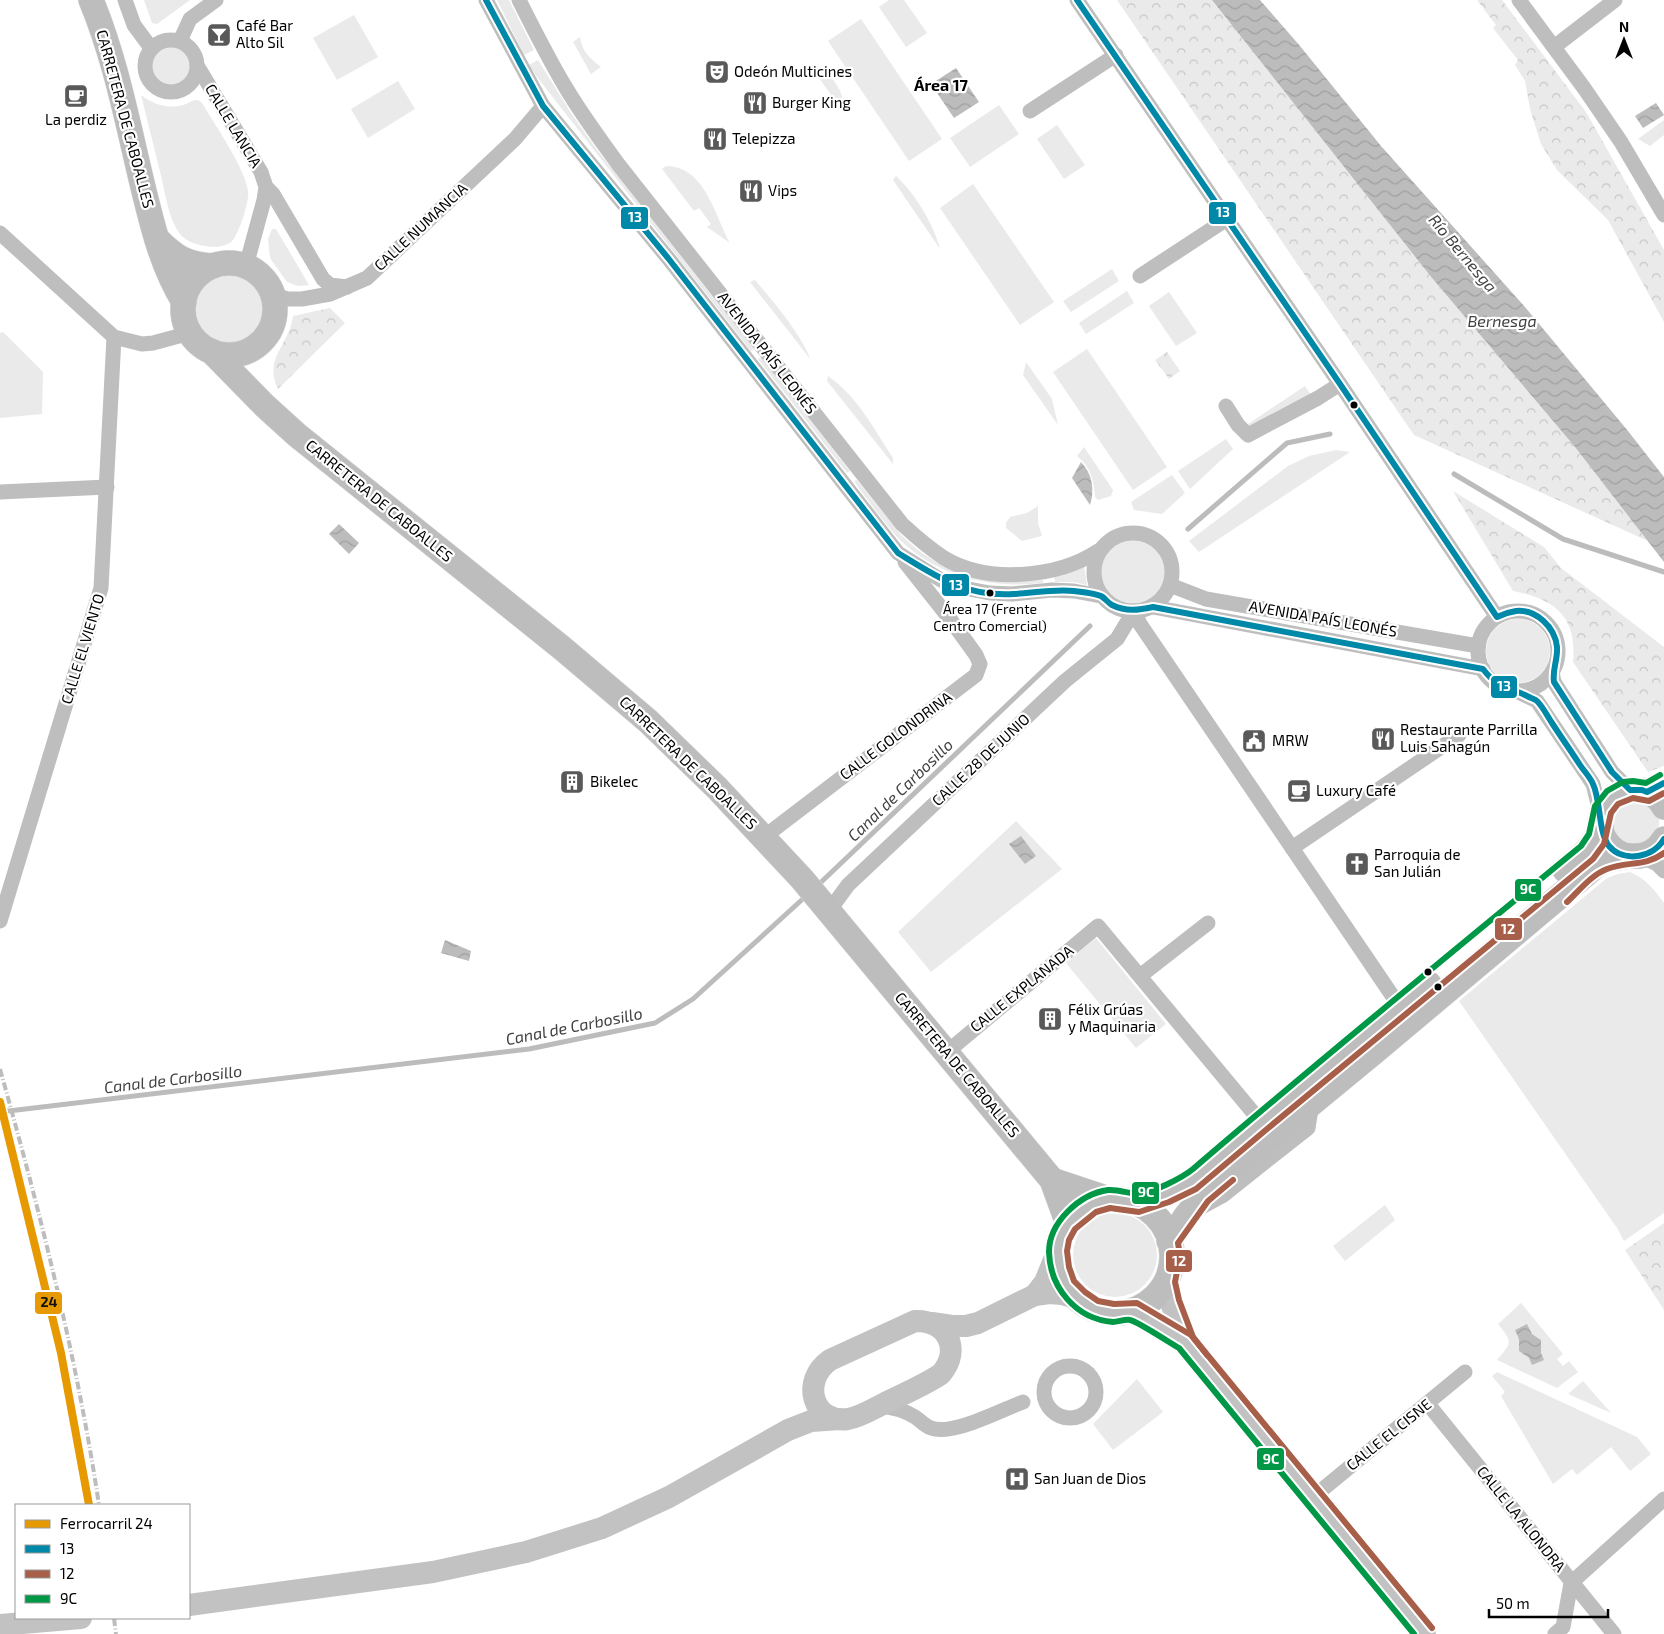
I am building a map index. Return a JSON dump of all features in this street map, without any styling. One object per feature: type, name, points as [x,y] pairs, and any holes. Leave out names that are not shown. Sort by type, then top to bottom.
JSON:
[{"type":"main road","name":"CARRETERA DE CABOALLES","points":[[91,0],[112,61],[165,266],[172,283],[184,302]]},
{"type":"main road","points":[[157,239],[172,254],[185,262],[197,265],[235,264],[246,266],[258,273],[267,283],[273,295],[274,321],[269,333],[261,343],[252,349],[232,355],[221,355],[203,347],[190,333],[184,318],[184,302],[187,290],[193,280],[213,266]]},
{"type":"main road","points":[[261,343],[256,358],[256,368],[260,395],[265,406]]},
{"type":"main road","name":"CARRETERA DE CABOALLES","points":[[211,351],[265,406],[297,435],[562,648],[648,721],[717,788],[818,898],[1052,1180],[1068,1224]]},
{"type":"main road","points":[[1137,1203],[1166,1194],[1191,1182],[1260,1122],[1317,1092],[1400,1008],[1587,852],[1596,840],[1605,807],[1612,798],[1620,792],[1651,793]]},
{"type":"main road","points":[[1601,822],[1604,837],[1610,846],[1618,853],[1635,856]]},
{"type":"main road","points":[[1170,1241],[1186,1216],[1209,1188],[1317,1092],[1598,864],[1611,858],[1652,852],[1664,839]]},
{"type":"main road","points":[[1052,1180],[1109,1199],[1127,1200],[1137,1203],[1156,1215],[1165,1226],[1170,1241],[1171,1255],[1166,1282],[1171,1303],[1185,1341],[1425,1634]]},
{"type":"main road","points":[[1035,1295],[1045,1282],[1058,1250],[1061,1237],[1068,1224],[1092,1204],[1109,1199]]},
{"type":"main road","points":[[1058,1250],[1060,1269],[1067,1286],[1079,1300]]},
{"type":"main road","points":[[788,1430],[808,1402],[817,1372],[830,1360],[907,1324],[915,1321],[966,1326],[978,1323],[1035,1295],[1049,1293],[1062,1294],[1079,1300],[1095,1309],[1114,1313],[1133,1311],[1157,1295],[1166,1282]]},
{"type":"main road","points":[[1133,1311],[1185,1341]]},
{"type":"main road","points":[[932,1323],[940,1327],[950,1342],[950,1359]]},
{"type":"main road","points":[[190,1605],[433,1572],[526,1552],[602,1528],[669,1497],[788,1430],[811,1421],[858,1416],[923,1384],[941,1374],[947,1367],[958,1344],[978,1323]]},
{"type":"main road","points":[[812,1389],[818,1406],[832,1417],[840,1419]]},
{"type":"main road","points":[[0,1625],[73,1619]]},
{"type":"street","points":[[125,0],[134,26],[151,48]]},
{"type":"street","points":[[180,41],[190,19],[216,0]]},
{"type":"street","name":"AVENIDA PAÍS LEONÉS","points":[[486,0],[543,106],[735,343],[898,553],[942,580],[958,587],[990,593],[1012,594],[1052,590],[1074,591],[1101,596]]},
{"type":"street","name":"AVENIDA PAÍS LEONÉS","points":[[519,0],[549,59],[592,128],[624,172],[902,524],[923,543],[944,558],[972,569],[1001,574],[1035,574],[1057,570],[1084,560],[1098,551]]},
{"type":"street","points":[[1077,0],[1497,617]]},
{"type":"street","points":[[1519,0],[1621,142],[1664,215]]},
{"type":"street","points":[[1554,47],[1615,0]]},
{"type":"street","points":[[180,41],[193,51],[198,66],[196,77],[190,85],[181,91],[171,93],[161,91],[152,85],[146,77],[146,56],[151,48],[160,42],[180,41]]},
{"type":"street","points":[[1030,111],[1116,55]]},
{"type":"street","name":"CALLE LANCIA","points":[[198,66],[261,172],[266,187],[273,194],[323,279],[330,285],[347,287]]},
{"type":"street","name":"CALLE NUMANCIA","points":[[273,295],[288,299],[302,299],[330,294],[367,278],[515,139],[543,106]]},
{"type":"street","name":"CALLE LANCIA","points":[[246,266],[257,229],[266,187]]},
{"type":"street","points":[[1140,276],[1227,219]]},
{"type":"street","points":[[0,233],[114,337],[142,344],[154,343],[190,333]]},
{"type":"street","name":"CALLE EL VIENTO","points":[[0,921],[101,588],[114,337]]},
{"type":"street","points":[[1226,406],[1238,425],[1248,435],[1340,384]]},
{"type":"street","points":[[0,492],[107,486]]},
{"type":"street","points":[[1133,532],[1147,535],[1159,542],[1167,552],[1171,567],[1170,585],[1166,594],[1153,607],[1134,611],[1111,605],[1101,596],[1094,582],[1094,567],[1098,551],[1108,541],[1120,535],[1133,532]]},
{"type":"street","name":"CALLE GOLONDRINA","points":[[764,837],[976,676],[980,664],[976,655],[898,553]]},
{"type":"street","name":"AVENIDA PAÍS LEONÉS","points":[[1170,585],[1206,599],[1478,646]]},
{"type":"street","points":[[950,619],[948,603],[952,592],[958,587]]},
{"type":"street","name":"AVENIDA PAÍS LEONÉS","points":[[1153,607],[1483,669]]},
{"type":"street","points":[[1134,611],[1140,624],[1400,1008]]},
{"type":"street","name":"CALLE 28 DE JUNIO","points":[[818,898],[848,885],[1065,681],[1117,639],[1134,611]]},
{"type":"street","points":[[1520,611],[1533,614],[1545,621],[1553,632],[1558,646],[1557,659],[1552,672],[1542,682],[1530,689],[1516,690],[1503,688],[1491,680],[1483,669],[1478,658],[1478,646],[1481,635],[1497,617],[1508,612],[1520,611]]},
{"type":"street","points":[[1552,672],[1554,682],[1612,772],[1651,793]]},
{"type":"street","points":[[1516,690],[1537,701],[1593,784],[1601,822]]},
{"type":"street","points":[[1292,848],[1459,734]]},
{"type":"street","points":[[1635,856],[1657,864],[1664,871]]},
{"type":"street","points":[[1208,924],[1140,976],[1260,1122]]},
{"type":"street","name":"CALLE EXPLANADA","points":[[947,1052],[1098,926],[1140,976]]},
{"type":"street","name":"CALLE EL CISNE","points":[[1312,1498],[1465,1372]]},
{"type":"street","points":[[923,1384],[916,1399],[918,1414],[926,1425]]},
{"type":"street","points":[[879,1406],[903,1410],[926,1425],[938,1430],[952,1429],[1023,1402],[1036,1395],[1044,1394]]},
{"type":"street","name":"CALLE LA ALONDRA","points":[[1428,1404],[1614,1634]]},
{"type":"street","points":[[1555,1634],[1564,1628],[1571,1583],[1664,1499]]},
{"type":"green space","points":[[144,0],[190,0],[157,24],[152,23]]},
{"type":"green space","points":[[497,0],[509,0],[534,50],[524,55]]},
{"type":"green space","points":[[889,0],[904,0],[927,33],[906,47],[879,7]]},
{"type":"green space","points":[[1117,0],[1212,0],[1432,278],[1575,447],[1648,541],[1414,435]]},
{"type":"green space","points":[[1477,0],[1502,0],[1586,112],[1664,250],[1664,322],[1608,220],[1557,170],[1541,144],[1530,109],[1525,81],[1515,65],[1518,60],[1493,28],[1496,25]]},
{"type":"green space","points":[[354,15],[378,57],[337,80],[313,38]]},
{"type":"green space","points":[[861,19],[942,139],[909,161],[828,41]]},
{"type":"green space","points":[[580,37],[585,51],[601,67],[591,74],[573,42]]},
{"type":"green space","points":[[171,46],[182,49],[188,55],[191,66],[188,77],[182,83],[171,86],[160,83],[154,77],[151,66],[154,55],[160,49]]},
{"type":"green space","points":[[538,60],[573,116],[598,151],[754,349],[751,351],[537,77],[529,65]]},
{"type":"green space","points":[[820,68],[832,78],[838,87],[843,102],[839,106],[819,78]]},
{"type":"green space","points":[[398,81],[415,109],[368,138],[351,109]]},
{"type":"green space","points":[[141,95],[162,106],[180,106],[198,100],[202,103],[229,147],[246,182],[248,195],[246,209],[238,232],[232,241],[227,244],[213,247],[190,242],[176,228],[168,208]]},
{"type":"green space","points":[[999,105],[1019,134],[970,167],[950,138]]},
{"type":"green space","points":[[1664,120],[1664,135],[1650,146],[1638,139]]},
{"type":"green space","points":[[1057,125],[1085,165],[1064,179],[1037,139]]},
{"type":"green space","points":[[666,166],[679,168],[690,174],[699,183],[707,194],[730,243],[707,227],[711,224],[699,208],[694,211],[662,169]]},
{"type":"green space","points":[[896,176],[923,210],[933,229],[940,249],[893,180]]},
{"type":"green space","points":[[973,184],[1054,302],[1020,325],[940,208]]},
{"type":"green space","points":[[272,229],[276,229],[309,285],[298,286],[287,282],[270,258],[268,239]]},
{"type":"green space","points":[[1112,269],[1119,281],[1071,312],[1063,301]]},
{"type":"green space","points":[[236,273],[255,283],[263,295],[265,309],[263,323],[255,335],[243,343],[222,345],[203,335],[195,323],[193,302],[203,283],[215,275]]},
{"type":"green space","points":[[755,280],[793,328],[811,360],[750,282]]},
{"type":"green space","points":[[1127,291],[1134,303],[1086,334],[1079,323]]},
{"type":"green space","points":[[1169,292],[1197,333],[1176,346],[1149,306]]},
{"type":"green space","points":[[330,308],[345,323],[278,389],[273,369],[278,352],[291,326],[293,316]]},
{"type":"green space","points":[[3,332],[43,372],[42,414],[0,418],[0,333]]},
{"type":"green space","points":[[1087,349],[1167,467],[1133,490],[1053,372]]},
{"type":"green space","points":[[1167,352],[1180,371],[1169,379],[1155,360]]},
{"type":"green space","points":[[761,357],[850,471],[847,473],[758,359]]},
{"type":"green space","points":[[1026,362],[1052,399],[1058,425],[1023,375]]},
{"type":"green space","points":[[828,376],[848,393],[856,403],[893,458],[893,464],[827,381]]},
{"type":"green space","points":[[1305,386],[1311,395],[1250,426],[1248,424]]},
{"type":"green space","points":[[1226,439],[1233,449],[1190,489],[1178,471]]},
{"type":"green space","points":[[1084,447],[1113,490],[1111,496],[1098,500],[1095,497],[1091,475],[1086,465],[1077,456]]},
{"type":"green space","points":[[1336,450],[1350,452],[1199,552],[1189,541],[1288,466],[1309,456]]},
{"type":"green space","points":[[1172,475],[1185,493],[1162,514],[1134,510],[1131,502]]},
{"type":"green space","points":[[857,480],[902,536],[919,551],[938,563],[999,581],[1043,580],[1043,583],[1003,584],[984,582],[947,571],[930,562],[898,538],[854,481]]},
{"type":"green space","points":[[1453,491],[1544,547],[1561,568],[1664,647],[1664,766],[1648,772],[1573,662],[1573,646],[1567,621],[1560,612],[1541,599],[1513,591]]},
{"type":"green space","points":[[1038,506],[1038,523],[1042,536],[1022,541],[1006,528],[1006,523],[1010,517],[1027,513]]},
{"type":"green space","points":[[1133,540],[1145,542],[1156,549],[1163,560],[1165,572],[1163,584],[1156,595],[1145,602],[1133,604],[1121,602],[1110,595],[1103,584],[1101,572],[1103,560],[1110,549],[1121,542]]},
{"type":"green space","points":[[1084,566],[1087,585],[1073,582],[1055,582],[1054,577]]},
{"type":"green space","points":[[1512,619],[1524,619],[1541,628],[1548,639],[1550,651],[1548,663],[1541,674],[1524,683],[1512,683],[1500,678],[1491,669],[1486,657],[1486,645],[1491,633],[1500,624]]},
{"type":"green space","points":[[1640,799],[1658,816],[1659,826],[1654,834],[1639,847],[1617,839],[1611,818],[1618,805]]},
{"type":"green space","points":[[1016,821],[1062,869],[931,972],[898,932]]},
{"type":"green space","points":[[1630,872],[1649,885],[1664,903],[1664,1213],[1624,1241],[1617,1228],[1459,1001],[1607,878]]},
{"type":"green space","points":[[1096,938],[1166,1024],[1136,1048],[1066,963]]},
{"type":"green space","points":[[1385,1205],[1395,1220],[1345,1261],[1333,1246]]},
{"type":"green space","points":[[1115,1213],[1131,1216],[1150,1232],[1154,1239],[1157,1255],[1154,1271],[1138,1290],[1131,1294],[1115,1297],[1099,1294],[1080,1278],[1076,1271],[1073,1255],[1076,1239],[1092,1220],[1099,1216]]},
{"type":"green space","points":[[1664,1223],[1664,1310],[1625,1250]]},
{"type":"green space","points":[[1521,1303],[1563,1354],[1557,1359],[1563,1366],[1569,1361],[1578,1372],[1557,1388],[1497,1360],[1509,1342],[1498,1324]],"holes":[[[1532,1334],[1541,1340],[1541,1353],[1529,1358],[1519,1351],[1519,1339]]]},
{"type":"green space","points":[[1497,1372],[1637,1437],[1651,1454],[1630,1471],[1611,1447],[1577,1475],[1572,1469],[1553,1484],[1501,1396],[1505,1392],[1492,1376]]},
{"type":"green space","points":[[1137,1379],[1163,1412],[1113,1450],[1093,1424]]},
{"type":"green space","points":[[1583,1381],[1611,1413],[1568,1394]]},
{"type":"water","name":"Bernesga","points":[[1212,0],[1260,0],[1381,146],[1525,307],[1628,431],[1664,477],[1664,562],[1575,447],[1432,278]]},
{"type":"water","points":[[956,68],[979,102],[954,118],[931,84]]},
{"type":"water","points":[[1656,103],[1664,115],[1643,128],[1635,116]]},
{"type":"water","points":[[1081,462],[1088,471],[1092,482],[1090,505],[1072,478]]},
{"type":"water","points":[[339,524],[359,543],[349,554],[329,534]]},
{"type":"water","points":[[1021,836],[1036,856],[1025,864],[1009,844]]},
{"type":"water","points":[[445,940],[471,951],[469,961],[441,953]]},
{"type":"water","points":[[1527,1324],[1532,1334],[1541,1340],[1541,1353],[1544,1360],[1532,1365],[1529,1358],[1519,1351],[1519,1339],[1515,1330]]},
{"type":"waterway","name":"Canal de Carbosillo","points":[[1188,529],[1287,443],[1330,434]]},
{"type":"waterway","name":"Canal de Carbosillo","points":[[1454,474],[1563,539],[1664,572]]},
{"type":"waterway","name":"Canal de Carbosillo","points":[[816,887],[1090,626]]},
{"type":"waterway","name":"Canal de Carbosillo","points":[[0,1112],[529,1049],[655,1023],[693,999],[806,896]]},
{"type":"railway","points":[[0,1069],[69,1340],[99,1504]]},
{"type":"railway","points":[[114,1619],[116,1634]]},
{"type":"rail line","name":"24","points":[[0,1102],[61,1353],[89,1504]]},
{"type":"transit line","name":"13","points":[[486,0],[543,106],[668,258],[898,553],[952,584],[981,592],[1014,594],[1066,591],[1095,594],[1101,596],[1112,605],[1127,610],[1153,607],[1483,669],[1498,684],[1537,701],[1541,706],[1593,784],[1596,791],[1603,833],[1609,846],[1622,855],[1638,856],[1653,850],[1664,839]]},
{"type":"transit line","name":"13","points":[[1077,0],[1497,617],[1516,611],[1531,613],[1543,621],[1553,633],[1557,647],[1554,682],[1612,772],[1630,790],[1647,792],[1664,783]]},
{"type":"transit line","name":"9C","points":[[1414,1634],[1179,1348],[1134,1321],[1113,1322],[1100,1320],[1088,1315],[1067,1299],[1054,1278],[1049,1252],[1050,1241],[1060,1220],[1077,1203],[1087,1197],[1108,1190],[1135,1194],[1144,1193],[1182,1177],[1193,1169],[1581,846],[1589,834],[1595,806],[1607,791],[1623,782],[1646,783],[1660,775]]},
{"type":"transit line","name":"12","points":[[1432,1628],[1191,1335],[1137,1303],[1114,1304],[1098,1301],[1074,1281],[1069,1267],[1067,1251],[1069,1240],[1075,1229],[1096,1212],[1110,1208],[1139,1212],[1169,1202],[1196,1189],[1593,859],[1604,844],[1611,813],[1618,804],[1633,798],[1649,801],[1664,793]]},
{"type":"transit line","name":"12","points":[[1567,902],[1590,879],[1601,872],[1614,867],[1650,860],[1664,853]]},
{"type":"transit line","name":"12","points":[[1207,1355],[1193,1337],[1179,1300],[1175,1282],[1180,1256],[1178,1243],[1208,1201],[1233,1180]]},
{"type":"place","name":"Café Bar Alto Sil","points":[[219,35]]},
{"type":"place","name":"Odeón Multicines","points":[[717,72]]},
{"type":"place","name":"La perdiz","points":[[76,96]]},
{"type":"place","name":"Burger King","points":[[755,103]]},
{"type":"place","name":"Telepizza","points":[[715,139]]},
{"type":"place","name":"Vips","points":[[751,191]]},
{"type":"place","name":"Área 17 (Frente Centro Comercial)","points":[[990,593]]},
{"type":"place","name":"Restaurante Parrilla Luis Sahagún","points":[[1383,739]]},
{"type":"place","name":"MRW","points":[[1254,741]]},
{"type":"place","name":"Bikelec","points":[[572,782]]},
{"type":"place","name":"Luxury Café","points":[[1299,791]]},
{"type":"place","name":"Parroquia de San Julián","points":[[1357,864]]},
{"type":"place","name":"Félix Grúas y Maquinaria","points":[[1050,1019]]},
{"type":"place","name":"San Juan de Dios","points":[[1017,1479]]},
{"type":"district","name":"Área 17","points":[[941,85]]},
{"type":"water label","name":"Río Bernesga","points":[[1463,253]]}]
